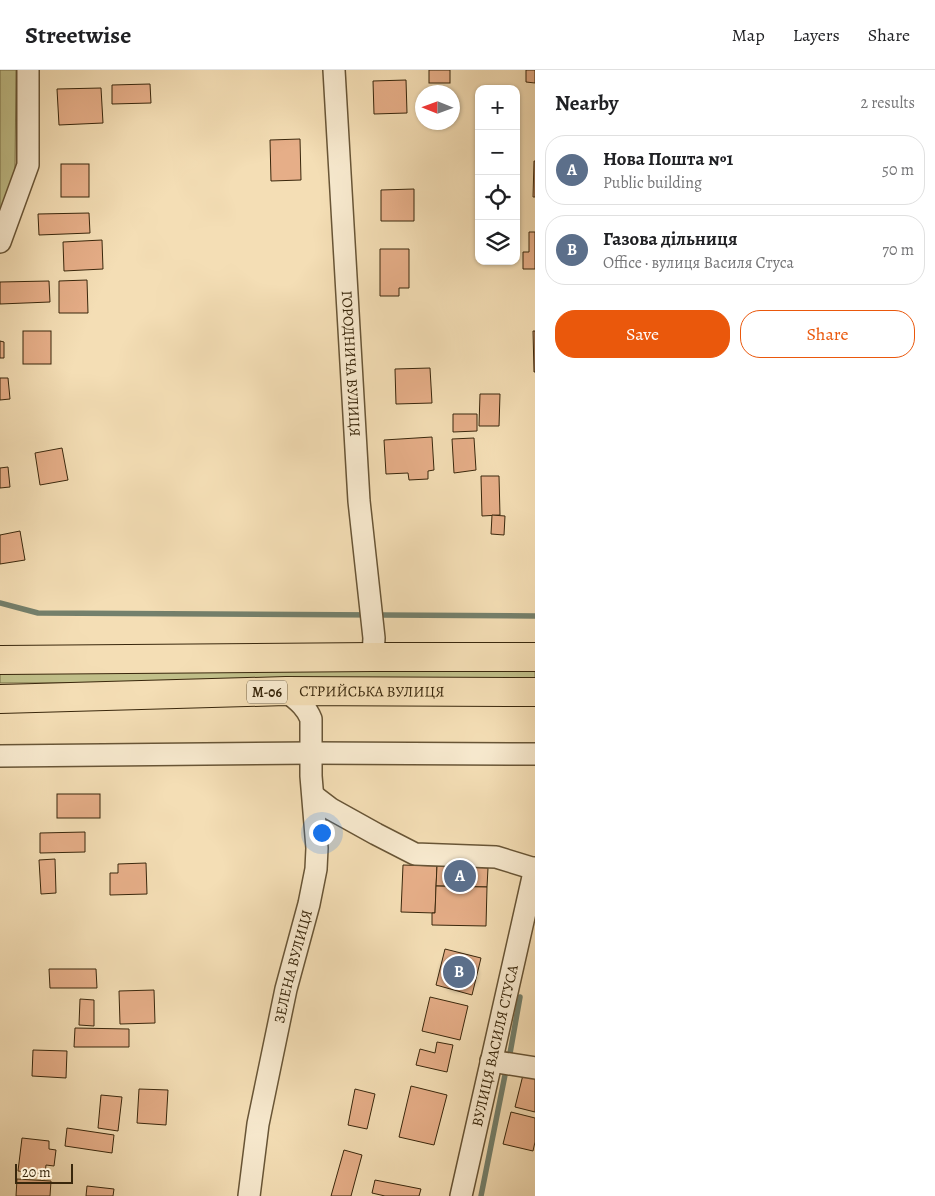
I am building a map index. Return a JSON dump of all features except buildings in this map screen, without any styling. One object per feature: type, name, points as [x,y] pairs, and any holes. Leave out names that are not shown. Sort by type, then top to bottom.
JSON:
[{"type":"highway","name":"М-06","points":[[0,660],[535,657]]},
{"type":"highway","name":"СТРИЙСЬКА ВУЛИЦЯ","points":[[0,699],[286,691],[535,692]]},
{"type":"street","points":[[0,242],[28,165],[28,70]]},
{"type":"street","name":"ГОРОДНИЧА ВУЛИЦЯ","points":[[334,70],[359,500],[374,638],[373,657]]},
{"type":"street","name":"ЗЕЛЕНА ВУЛИЦЯ","points":[[250,1196],[258,1124],[286,989],[315,880],[317,848],[311,776],[311,719],[308,711],[286,691]]},
{"type":"street","name":"ЗЕЛЕНА ВУЛИЦЯ","points":[[312,744],[318,720],[326,707],[352,692]]},
{"type":"street","points":[[0,756],[312,744],[535,754]]},
{"type":"street","points":[[314,796],[339,813],[416,854],[496,858],[535,869]]},
{"type":"street","name":"ВУЛИЦЯ ВАСИЛЯ СТУСА","points":[[461,1196],[491,1061],[530,911],[535,869]]},
{"type":"street","points":[[491,1061],[535,1068]]},
{"type":"shaded area","points":[[0,70],[16,70],[15,170],[0,213]]},
{"type":"shaded area","points":[[535,670],[535,681],[0,683],[0,671]]},
{"type":"waterway","points":[[0,603],[38,613],[535,616]]},
{"type":"waterway","points":[[509,1059],[520,997]]},
{"type":"waterway","points":[[481,1196],[505,1075]]},
{"type":"place","name":"Нова Пошта №1","points":[[460,876]]},
{"type":"place","name":"Газова дільниця","points":[[459,972]]}]
